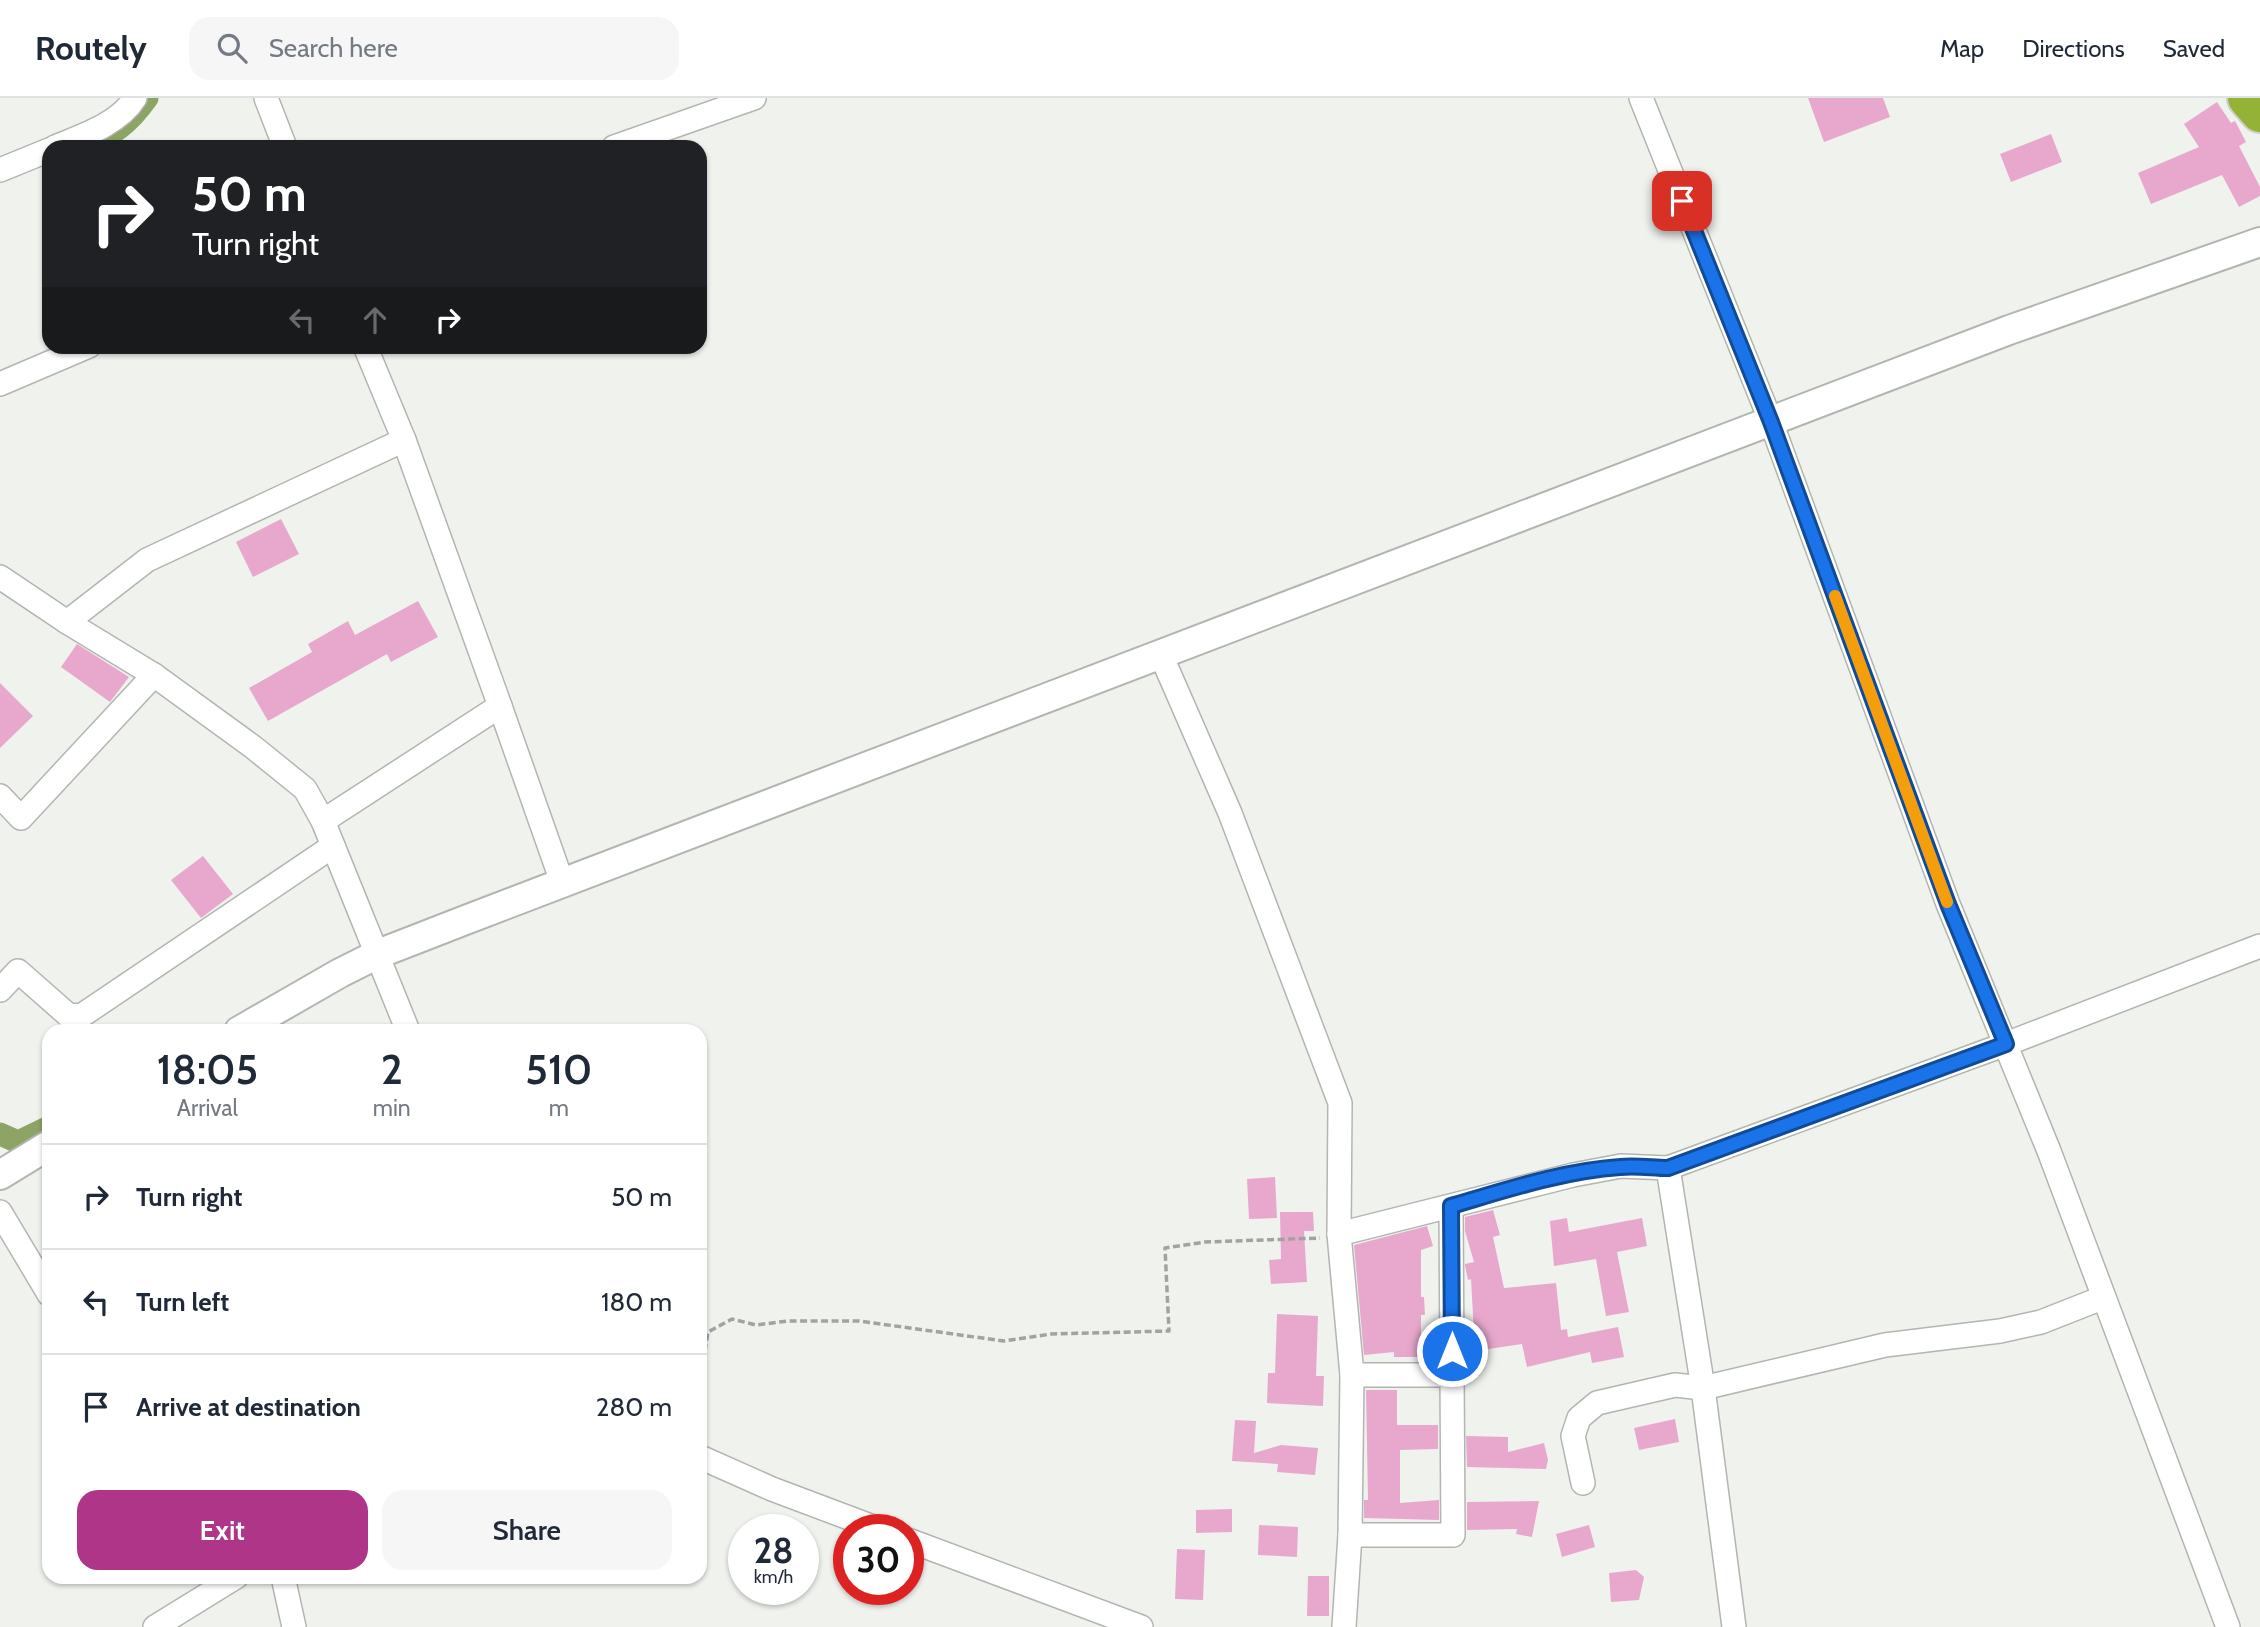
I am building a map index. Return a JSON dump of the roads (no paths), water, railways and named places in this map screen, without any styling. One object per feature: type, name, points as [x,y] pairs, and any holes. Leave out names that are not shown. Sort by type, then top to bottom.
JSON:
[{"type":"highway","points":[[2247,98],[2260,113]]},
{"type":"street","points":[[72,140],[89,133],[128,108],[135,98]]},
{"type":"street","points":[[266,98],[282,140]]},
{"type":"street","points":[[634,140],[754,98]]},
{"type":"street","points":[[1641,98],[1771,422],[1948,904],[2049,1151],[2228,1627]]},
{"type":"street","points":[[0,170],[42,153]]},
{"type":"street","points":[[250,1024],[306,990],[378,954],[2009,330],[2260,242]]},
{"type":"street","points":[[0,384],[70,354]]},
{"type":"street","points":[[368,354],[404,440],[562,883]]},
{"type":"street","points":[[67,622],[148,560],[404,440]]},
{"type":"street","points":[[0,577],[154,675],[305,789],[323,821],[405,1024]]},
{"type":"street","points":[[1161,655],[1230,813],[1340,1103],[1339,1234],[1352,1375],[1350,1535],[1344,1627]]},
{"type":"street","points":[[0,796],[21,818],[154,675]]},
{"type":"street","points":[[323,821],[500,706]]},
{"type":"street","points":[[0,990],[18,971],[68,1015],[80,1016],[333,846]]},
{"type":"street","points":[[1339,1234],[1527,1184],[1621,1166],[1668,1168],[2006,1044],[2260,946]]},
{"type":"street","points":[[0,1175],[42,1149]]},
{"type":"street","points":[[1668,1168],[1726,1543],[1734,1627]]},
{"type":"street","points":[[1350,1535],[1453,1535],[1451,1206]]},
{"type":"street","points":[[0,1212],[42,1282]]},
{"type":"street","points":[[1584,1483],[1573,1437],[1579,1418],[1597,1404],[1675,1385],[1703,1388],[1885,1345],[2000,1331],[2041,1322],[2102,1297]]},
{"type":"street","points":[[1352,1375],[1452,1375]]},
{"type":"street","points":[[707,1460],[838,1514]]},
{"type":"street","points":[[924,1546],[1141,1627]]},
{"type":"street","points":[[155,1627],[225,1584]]},
{"type":"street","points":[[285,1584],[294,1627]]},
{"type":"waterway","points":[[99,140],[119,128],[147,98]]},
{"type":"waterway","points":[[0,1134],[18,1142],[42,1130]]}]
